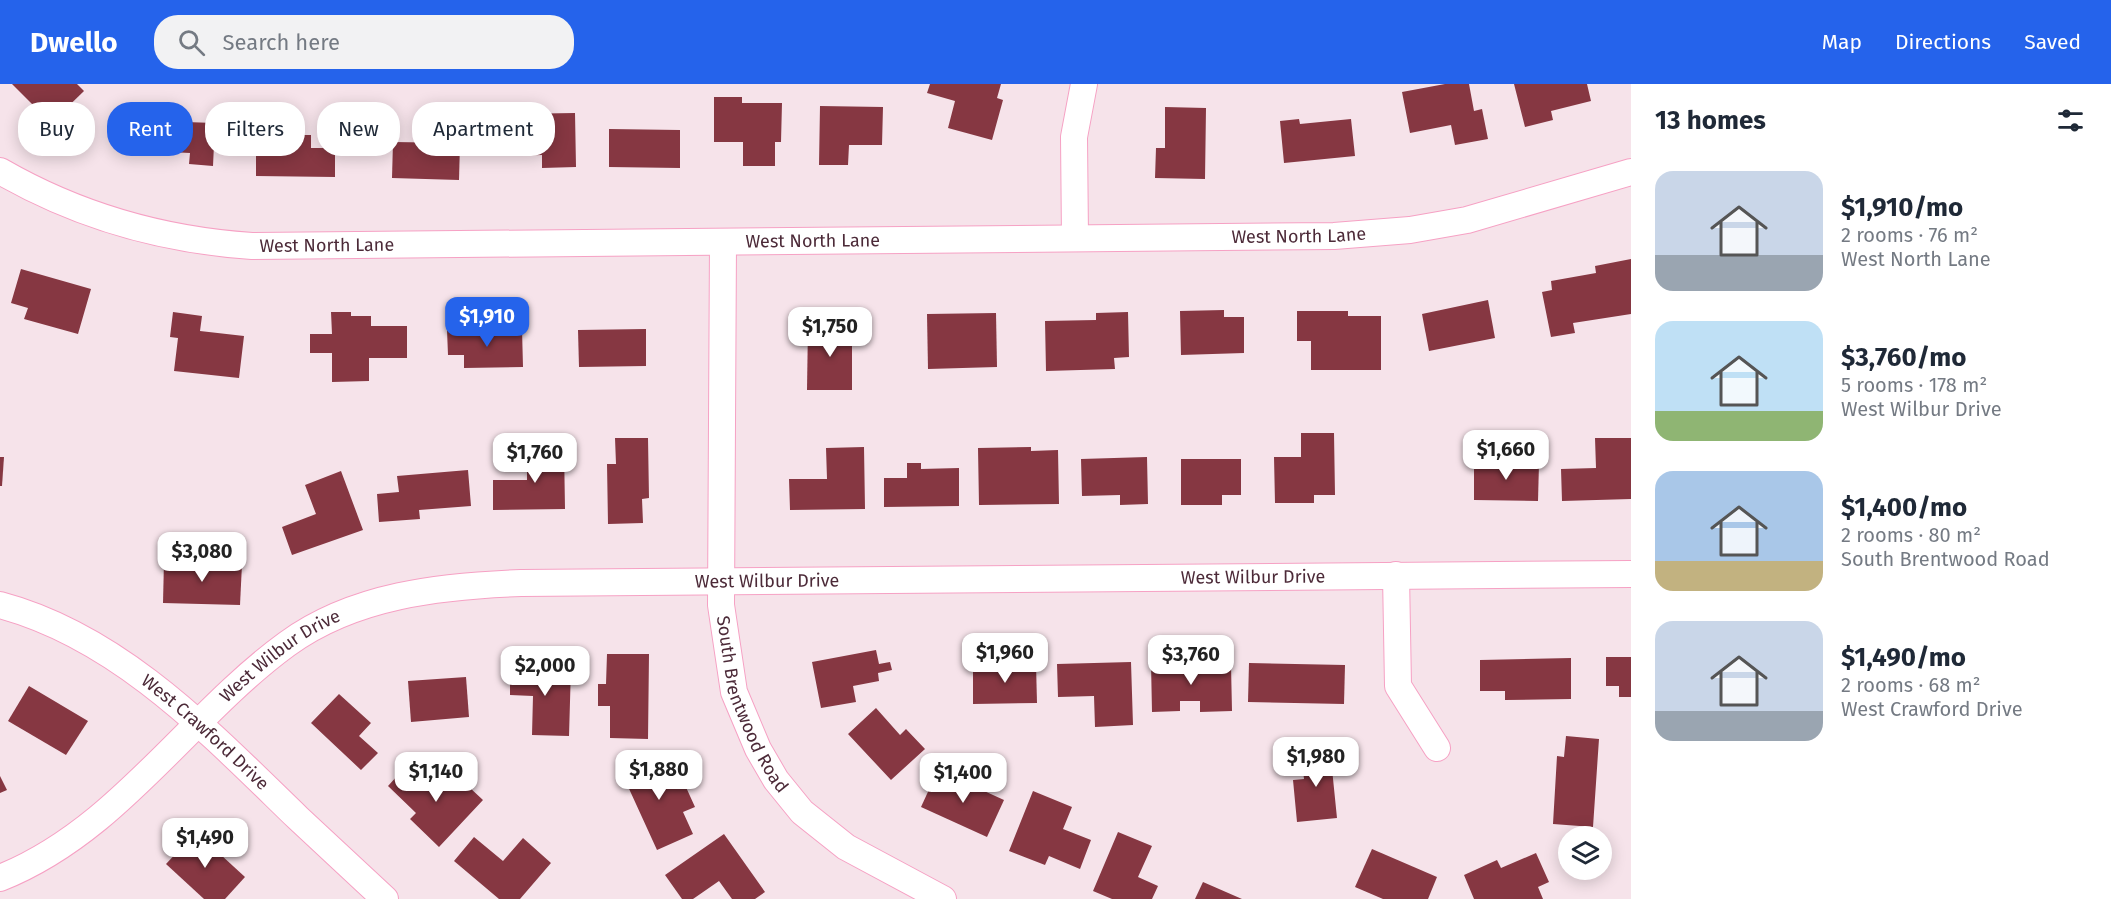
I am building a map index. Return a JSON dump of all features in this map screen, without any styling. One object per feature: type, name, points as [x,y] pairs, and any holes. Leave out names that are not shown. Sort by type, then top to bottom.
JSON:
[{"type":"street","points":[[1075,238],[1074,137],[1084,84]]},
{"type":"street","name":"West North Lane","points":[[0,171],[64,204],[146,231],[206,243],[264,246],[1334,236],[1410,231],[1499,213],[1631,172]]},
{"type":"street","name":"South Brentwood Road","points":[[723,242],[721,605],[734,692],[758,749],[776,780],[802,812],[822,830],[872,863],[943,899]]},
{"type":"street","name":"West Wilbur Drive","points":[[0,878],[32,863],[77,834],[126,795],[226,695],[288,644],[321,624],[375,602],[420,592],[479,585],[1631,574]]},
{"type":"street","points":[[1396,575],[1398,686],[1437,748]]},
{"type":"street","name":"West Crawford Drive","points":[[0,605],[29,612],[88,641],[145,679],[198,724],[386,899]]},
{"type":"building","points":[[12,84],[77,84],[84,91],[73,102],[30,102]]},
{"type":"building","points":[[930,84],[1001,84],[997,98],[1003,100],[992,140],[948,128],[955,101],[927,93]]},
{"type":"building","points":[[1445,84],[1469,84],[1474,111],[1482,109],[1488,139],[1455,145],[1451,125],[1410,133],[1402,92]]},
{"type":"building","points":[[1514,84],[1587,84],[1591,101],[1551,111],[1553,120],[1525,127]]},
{"type":"building","points":[[714,97],[742,97],[742,103],[782,103],[781,142],[775,142],[775,166],[743,166],[743,142],[714,142]]},
{"type":"building","points":[[820,106],[883,107],[882,145],[849,145],[848,165],[819,165]]},
{"type":"building","points":[[1165,107],[1206,108],[1205,179],[1155,178],[1156,148],[1165,148]]},
{"type":"building","points":[[555,113],[575,113],[576,167],[542,168],[542,156],[555,156]]},
{"type":"building","points":[[1299,119],[1300,124],[1351,119],[1355,156],[1284,163],[1280,121]]},
{"type":"building","points":[[193,122],[205,123],[205,156],[213,156],[213,166],[189,164],[190,156],[193,156]]},
{"type":"building","points":[[609,129],[680,130],[680,168],[609,167]]},
{"type":"building","points":[[305,135],[311,135],[311,148],[317,148],[317,156],[335,156],[335,177],[256,176],[256,156],[305,156]]},
{"type":"building","points":[[400,142],[412,142],[412,156],[460,156],[459,180],[392,178],[393,156],[400,156]]},
{"type":"building","points":[[1631,259],[1631,314],[1573,323],[1575,333],[1551,337],[1542,292],[1552,290],[1551,281],[1596,273],[1595,266]]},
{"type":"building","points":[[21,269],[91,289],[78,334],[24,319],[28,308],[11,303]]},
{"type":"building","points":[[1488,300],[1495,338],[1429,351],[1422,314]]},
{"type":"building","points":[[1224,310],[1224,317],[1244,317],[1244,353],[1181,355],[1180,311]]},
{"type":"building","points":[[1297,311],[1348,311],[1348,316],[1381,316],[1381,370],[1311,370],[1311,341],[1297,341]]},
{"type":"building","points":[[173,312],[202,316],[200,331],[244,336],[239,378],[174,371],[178,338],[170,337]]},
{"type":"building","points":[[331,312],[351,312],[351,316],[371,316],[371,326],[407,326],[407,358],[369,358],[369,381],[332,382],[332,353],[310,353],[310,334],[332,334]]},
{"type":"building","points":[[1128,312],[1129,357],[1114,358],[1115,369],[1046,371],[1045,321],[1096,320],[1096,313]]},
{"type":"building","points":[[996,313],[997,367],[928,369],[927,314]]},
{"type":"building","points":[[808,325],[852,325],[852,390],[807,390]]},
{"type":"building","points":[[522,329],[523,367],[464,368],[464,355],[448,355],[447,330]]},
{"type":"building","points":[[646,329],[646,366],[579,367],[578,330]]},
{"type":"building","points":[[1301,433],[1334,433],[1335,495],[1314,495],[1314,503],[1275,503],[1274,457],[1301,457]]},
{"type":"building","points":[[615,438],[648,438],[649,498],[642,499],[643,523],[608,524],[607,464],[616,464]]},
{"type":"building","points":[[1595,438],[1631,438],[1631,499],[1562,501],[1561,469],[1596,468]]},
{"type":"building","points":[[864,447],[865,509],[790,510],[789,479],[827,479],[826,448]]},
{"type":"building","points":[[1031,447],[1031,451],[1058,450],[1059,504],[979,505],[978,448]]},
{"type":"building","points":[[527,448],[564,448],[565,509],[493,510],[493,480],[527,480]]},
{"type":"building","points":[[0,457],[4,457],[2,486],[0,486]]},
{"type":"building","points":[[1147,457],[1148,504],[1120,505],[1120,495],[1082,496],[1081,459]]},
{"type":"building","points":[[1181,459],[1241,459],[1241,495],[1222,495],[1222,505],[1181,505]]},
{"type":"building","points":[[1474,462],[1539,463],[1538,501],[1474,500]]},
{"type":"building","points":[[907,463],[921,463],[921,469],[959,468],[959,506],[884,507],[884,478],[907,478]]},
{"type":"building","points":[[468,470],[471,506],[419,510],[420,519],[379,522],[377,494],[399,492],[397,476]]},
{"type":"building","points":[[341,471],[363,530],[292,555],[282,527],[316,514],[305,485]]},
{"type":"building","points":[[164,561],[242,564],[240,605],[163,603]]},
{"type":"building","points":[[876,650],[879,664],[890,662],[892,670],[878,673],[879,681],[853,686],[856,702],[821,708],[812,662]]},
{"type":"building","points":[[607,654],[649,654],[648,739],[610,738],[610,706],[598,706],[598,684],[606,684]]},
{"type":"building","points":[[1606,657],[1631,657],[1631,697],[1619,697],[1619,686],[1606,686]]},
{"type":"building","points":[[1571,658],[1571,699],[1505,700],[1505,691],[1480,691],[1480,660]]},
{"type":"building","points":[[1131,662],[1133,725],[1095,727],[1094,696],[1058,697],[1057,664]]},
{"type":"building","points":[[1207,662],[1207,665],[1231,665],[1232,711],[1200,712],[1200,701],[1180,701],[1180,711],[1152,712],[1151,663]]},
{"type":"building","points":[[1249,663],[1345,665],[1344,704],[1248,702]]},
{"type":"building","points":[[1036,664],[1037,703],[973,704],[973,665]]},
{"type":"building","points":[[510,667],[571,667],[569,736],[532,735],[533,696],[510,695]]},
{"type":"building","points":[[466,677],[469,717],[411,722],[408,681]]},
{"type":"building","points":[[29,686],[88,721],[66,755],[8,721]]},
{"type":"building","points":[[339,694],[371,723],[359,736],[378,753],[361,770],[311,723]]},
{"type":"building","points":[[876,708],[900,735],[906,729],[925,749],[891,780],[848,734]]},
{"type":"building","points":[[1566,736],[1599,739],[1593,826],[1553,824],[1557,756],[1564,757]]},
{"type":"building","points":[[1330,749],[1337,818],[1297,822],[1293,780],[1304,779],[1301,752]]},
{"type":"building","points":[[653,754],[665,780],[680,774],[695,807],[683,812],[693,834],[657,850],[620,769]]},
{"type":"building","points":[[408,764],[438,792],[455,774],[483,800],[439,847],[410,819],[416,813],[388,786]]},
{"type":"building","points":[[938,770],[1004,800],[987,837],[921,807]]},
{"type":"building","points":[[0,776],[7,790],[0,793]]},
{"type":"building","points":[[1033,791],[1072,807],[1063,829],[1091,840],[1080,869],[1049,856],[1045,865],[1009,851]]},
{"type":"building","points":[[196,832],[245,877],[225,899],[204,899],[166,864]]},
{"type":"building","points":[[1118,832],[1152,846],[1138,877],[1158,886],[1152,899],[1112,899],[1093,891]]},
{"type":"building","points":[[724,834],[765,892],[755,899],[732,899],[719,881],[693,899],[682,899],[665,875]]},
{"type":"building","points":[[474,837],[503,861],[523,838],[551,863],[520,899],[499,899],[454,861]]},
{"type":"building","points":[[1372,849],[1437,877],[1428,899],[1383,899],[1355,887]]},
{"type":"building","points":[[1536,853],[1549,882],[1538,887],[1543,899],[1474,899],[1464,875],[1497,860],[1501,868]]},
{"type":"building","points":[[1203,882],[1242,899],[1195,899]]}]
